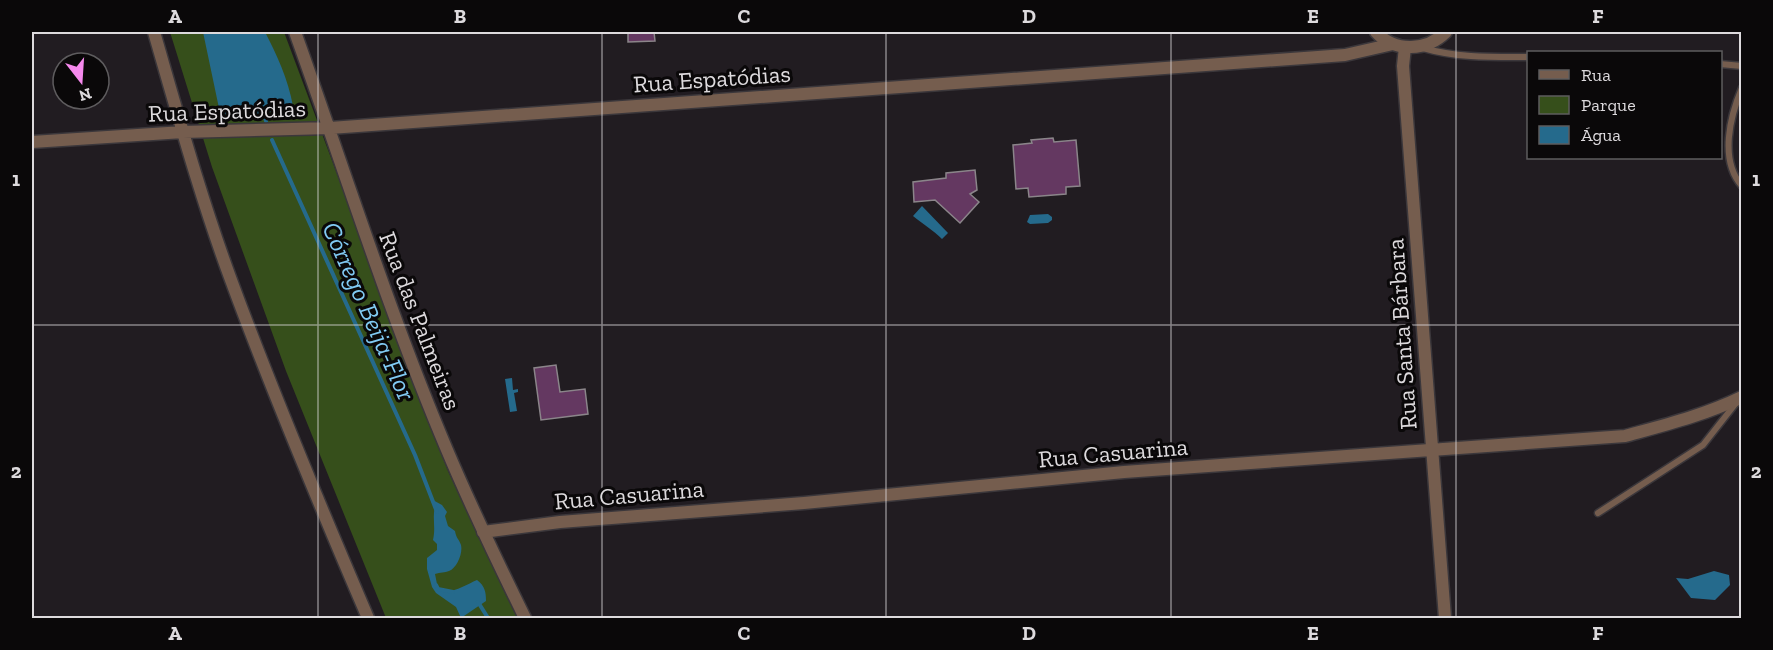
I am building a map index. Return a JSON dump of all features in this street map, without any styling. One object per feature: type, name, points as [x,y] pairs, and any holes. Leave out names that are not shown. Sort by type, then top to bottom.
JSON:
[{"type":"street","points":[[154,32],[183,132],[230,278],[274,395],[368,618]]},
{"type":"street","name":"Rua das Palmeiras","points":[[295,32],[407,350],[446,449],[525,618]]},
{"type":"street","points":[[1376,32],[1399,46]]},
{"type":"street","points":[[1419,47],[1433,42],[1446,32]]},
{"type":"street","name":"Rua Espatódias","points":[[32,142],[183,132],[330,128],[1345,55],[1399,46],[1419,47]]},
{"type":"street","name":"Rua Santa Bárbara","points":[[1399,46],[1403,66],[1445,618]]},
{"type":"street","name":"Rua Casuarina","points":[[483,532],[560,522],[804,503],[1124,472],[1626,436],[1689,418],[1741,397]]},
{"type":"lane","points":[[1419,47],[1441,53],[1527,57]]},
{"type":"lane","points":[[1722,63],[1742,66]]},
{"type":"lane","points":[[1742,88],[1729,124],[1731,159],[1736,179],[1742,186]]},
{"type":"lane","points":[[1598,513],[1703,445],[1741,397]]},
{"type":"green space","points":[[170,32],[284,32],[448,471],[517,618],[386,618],[286,371],[212,167]]},
{"type":"water","points":[[203,32],[265,32],[282,68],[293,106],[247,116],[220,113]]},
{"type":"water","points":[[922,206],[948,233],[942,239],[913,216]]},
{"type":"water","points":[[1048,214],[1052,220],[1048,223],[1030,224],[1027,222],[1030,215]]},
{"type":"water","points":[[512,378],[513,390],[518,389],[518,392],[514,393],[517,411],[510,412],[505,379]]},
{"type":"water","points":[[431,499],[442,505],[447,512],[445,516],[448,526],[455,531],[461,545],[459,560],[455,567],[447,572],[435,574],[438,589],[452,591],[477,580],[485,592],[486,601],[461,618],[456,607],[436,593],[427,569],[427,558],[437,550],[437,544],[433,540],[435,507]]},
{"type":"water","points":[[1714,571],[1729,575],[1730,585],[1715,600],[1691,598],[1676,578],[1688,579]]},
{"type":"building","points":[[628,32],[654,32],[655,41],[628,42]]},
{"type":"building","points":[[1053,138],[1054,142],[1076,140],[1080,186],[1066,187],[1066,194],[1029,197],[1028,188],[1016,189],[1013,145],[1032,143],[1031,140]]},
{"type":"building","points":[[975,170],[977,190],[970,194],[979,202],[960,223],[935,200],[914,202],[913,182],[946,178],[946,173]]},
{"type":"building","points":[[556,365],[560,392],[585,389],[588,414],[541,420],[534,368]]},
{"type":"waterway","name":"Córrego Beija-Flor","points":[[263,110],[266,121]]},
{"type":"waterway","name":"Córrego Beija-Flor","points":[[272,140],[415,455],[437,512]]},
{"type":"waterway","points":[[436,585],[438,589],[453,592]]},
{"type":"waterway","name":"Córrego Beija-Flor","points":[[478,602],[488,618]]}]
